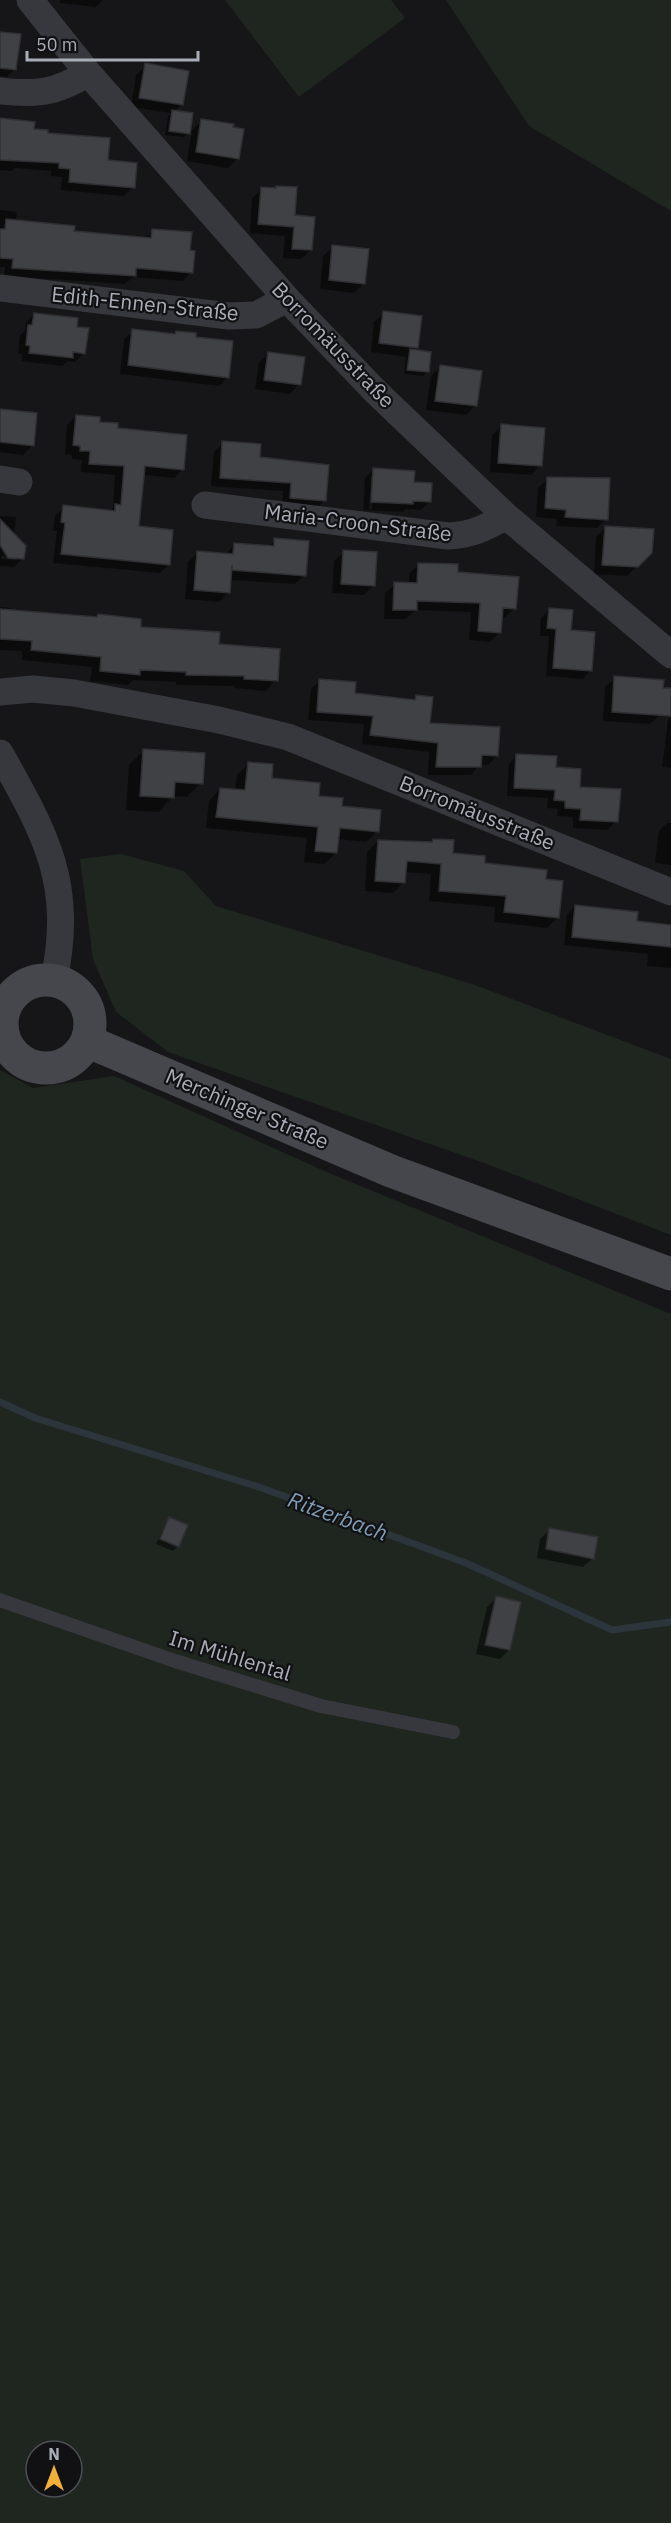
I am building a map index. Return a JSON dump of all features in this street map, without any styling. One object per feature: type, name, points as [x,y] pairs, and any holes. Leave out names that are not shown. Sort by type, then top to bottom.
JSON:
[{"type":"street","name":"Borromäusstraße","points":[[30,0],[88,73],[287,299],[375,391],[506,516],[671,655]]},
{"type":"street","points":[[0,91],[26,94],[53,92],[88,73]]},
{"type":"street","name":"Edith-Ennen-Straße","points":[[0,288],[229,316],[256,315],[287,299]]},
{"type":"street","name":"Maria-Croon-Straße","points":[[205,505],[448,536],[468,536],[506,516]]},
{"type":"street","name":"Borromäusstraße","points":[[0,692],[33,688],[74,693],[219,720],[288,737],[671,892]]},
{"type":"street","points":[[0,753],[40,826],[58,876],[62,932],[54,980]]},
{"type":"street","points":[[40,979],[54,980],[72,988],[85,1003],[90,1021],[87,1041],[69,1062],[55,1068],[41,1068],[27,1064],[15,1056],[4,1038],[1,1017],[3,1002],[26,984],[40,979]]},
{"type":"street","name":"Merchinger Straße","points":[[87,1041],[406,1176],[671,1274]]},
{"type":"lane","name":"Im Mühlental","points":[[0,1600],[175,1661],[321,1706],[453,1732]]},
{"type":"shaded area","points":[[225,0],[391,0],[405,18],[299,97]]},
{"type":"shaded area","points":[[446,0],[671,0],[671,211],[529,126]]},
{"type":"shaded area","points":[[121,854],[184,871],[216,906],[472,984],[671,1059],[671,1235],[484,1163],[168,1052],[116,1012],[93,959],[80,859]]},
{"type":"shaded area","points":[[0,1070],[33,1088],[114,1076],[329,1173],[671,1314],[671,2523],[0,2523]]},
{"type":"building","points":[[0,32],[21,34],[16,70],[0,68]]},
{"type":"building","points":[[145,63],[189,71],[183,105],[139,98]]},
{"type":"building","points":[[172,110],[193,113],[190,134],[169,131]]},
{"type":"building","points":[[0,118],[35,122],[34,129],[48,130],[48,133],[110,138],[108,160],[137,163],[135,188],[69,182],[70,169],[59,168],[59,163],[0,160]]},
{"type":"building","points":[[201,119],[234,124],[233,127],[244,129],[239,159],[196,152]]},
{"type":"building","points":[[276,186],[297,187],[295,215],[315,217],[312,250],[292,249],[294,227],[258,224],[261,187],[276,188]]},
{"type":"building","points":[[6,219],[75,226],[74,231],[151,238],[152,229],[192,232],[190,250],[195,251],[193,273],[136,268],[136,276],[12,268],[13,259],[0,258],[0,229],[5,229]]},
{"type":"building","points":[[332,245],[369,249],[365,284],[329,280]]},
{"type":"building","points":[[383,311],[422,316],[418,348],[379,343]]},
{"type":"building","points":[[34,313],[78,318],[77,327],[89,328],[85,354],[73,352],[73,358],[29,353],[30,346],[26,345],[28,325],[32,325]]},
{"type":"building","points":[[132,329],[175,334],[176,331],[196,333],[196,337],[233,341],[229,378],[128,365]]},
{"type":"building","points":[[410,349],[431,352],[429,372],[407,370]]},
{"type":"building","points":[[268,352],[305,357],[301,385],[264,380]]},
{"type":"building","points":[[440,365],[482,371],[477,406],[435,401]]},
{"type":"building","points":[[0,409],[37,413],[34,446],[0,442]]},
{"type":"building","points":[[76,415],[100,417],[100,422],[118,423],[118,428],[187,435],[184,470],[145,466],[139,526],[173,530],[170,565],[61,554],[65,523],[61,522],[63,505],[115,511],[115,504],[121,505],[124,466],[89,464],[90,451],[80,451],[80,446],[73,445]]},
{"type":"building","points":[[501,424],[545,428],[542,466],[498,463]]},
{"type":"building","points":[[222,441],[261,444],[260,457],[329,465],[326,501],[290,498],[291,483],[220,478]]},
{"type":"building","points":[[373,468],[415,471],[414,482],[432,483],[431,502],[413,501],[413,504],[371,502]]},
{"type":"building","points":[[547,477],[610,478],[608,520],[565,517],[566,510],[545,508]]},
{"type":"building","points":[[0,519],[26,546],[24,559],[8,558],[0,545]]},
{"type":"building","points":[[605,526],[654,529],[652,553],[638,567],[602,565]]},
{"type":"building","points":[[274,538],[309,541],[306,576],[232,570],[232,565],[230,593],[194,590],[197,551],[233,554],[234,543],[274,546]]},
{"type":"building","points":[[343,550],[377,552],[375,586],[341,584]]},
{"type":"building","points":[[418,563],[458,564],[458,572],[519,577],[516,609],[503,608],[501,633],[478,631],[480,603],[417,601],[417,610],[393,610],[394,582],[417,583]]},
{"type":"building","points":[[549,608],[573,610],[571,630],[595,632],[592,671],[553,668],[556,629],[547,628]]},
{"type":"building","points":[[0,609],[97,617],[98,614],[141,619],[141,627],[220,632],[219,644],[280,649],[278,681],[244,679],[244,676],[186,675],[186,672],[140,670],[140,675],[100,671],[101,657],[31,650],[32,641],[0,639]]},
{"type":"building","points":[[614,676],[664,680],[663,688],[671,688],[671,716],[612,712]]},
{"type":"building","points":[[319,679],[356,682],[355,693],[415,700],[416,695],[433,697],[430,723],[500,727],[498,756],[482,755],[481,767],[436,767],[438,743],[370,735],[373,716],[317,712]]},
{"type":"building","points":[[143,749],[205,753],[203,784],[175,782],[174,798],[140,796]]},
{"type":"building","points":[[516,754],[557,756],[556,767],[581,769],[580,787],[621,789],[618,822],[580,820],[581,809],[565,808],[565,801],[554,800],[555,790],[514,788]]},
{"type":"building","points":[[248,762],[273,764],[272,778],[320,783],[319,796],[343,798],[342,806],[381,810],[379,832],[340,828],[337,853],[315,851],[318,827],[216,817],[220,788],[245,790]]},
{"type":"building","points":[[433,839],[454,840],[453,853],[485,856],[485,863],[547,870],[546,879],[563,881],[559,918],[504,912],[506,896],[439,891],[441,864],[407,861],[405,883],[375,881],[378,840],[432,842]]},
{"type":"building","points":[[575,905],[638,912],[637,921],[671,925],[671,947],[572,937]]},
{"type":"building","points":[[169,1517],[188,1525],[179,1547],[160,1539]]},
{"type":"building","points":[[549,1528],[598,1537],[594,1559],[546,1549]]},
{"type":"building","points":[[496,1596],[521,1602],[510,1650],[485,1645]]},
{"type":"waterway","name":"Ritzerbach","points":[[0,1402],[35,1418],[259,1487],[466,1563],[612,1630],[671,1622]]}]
